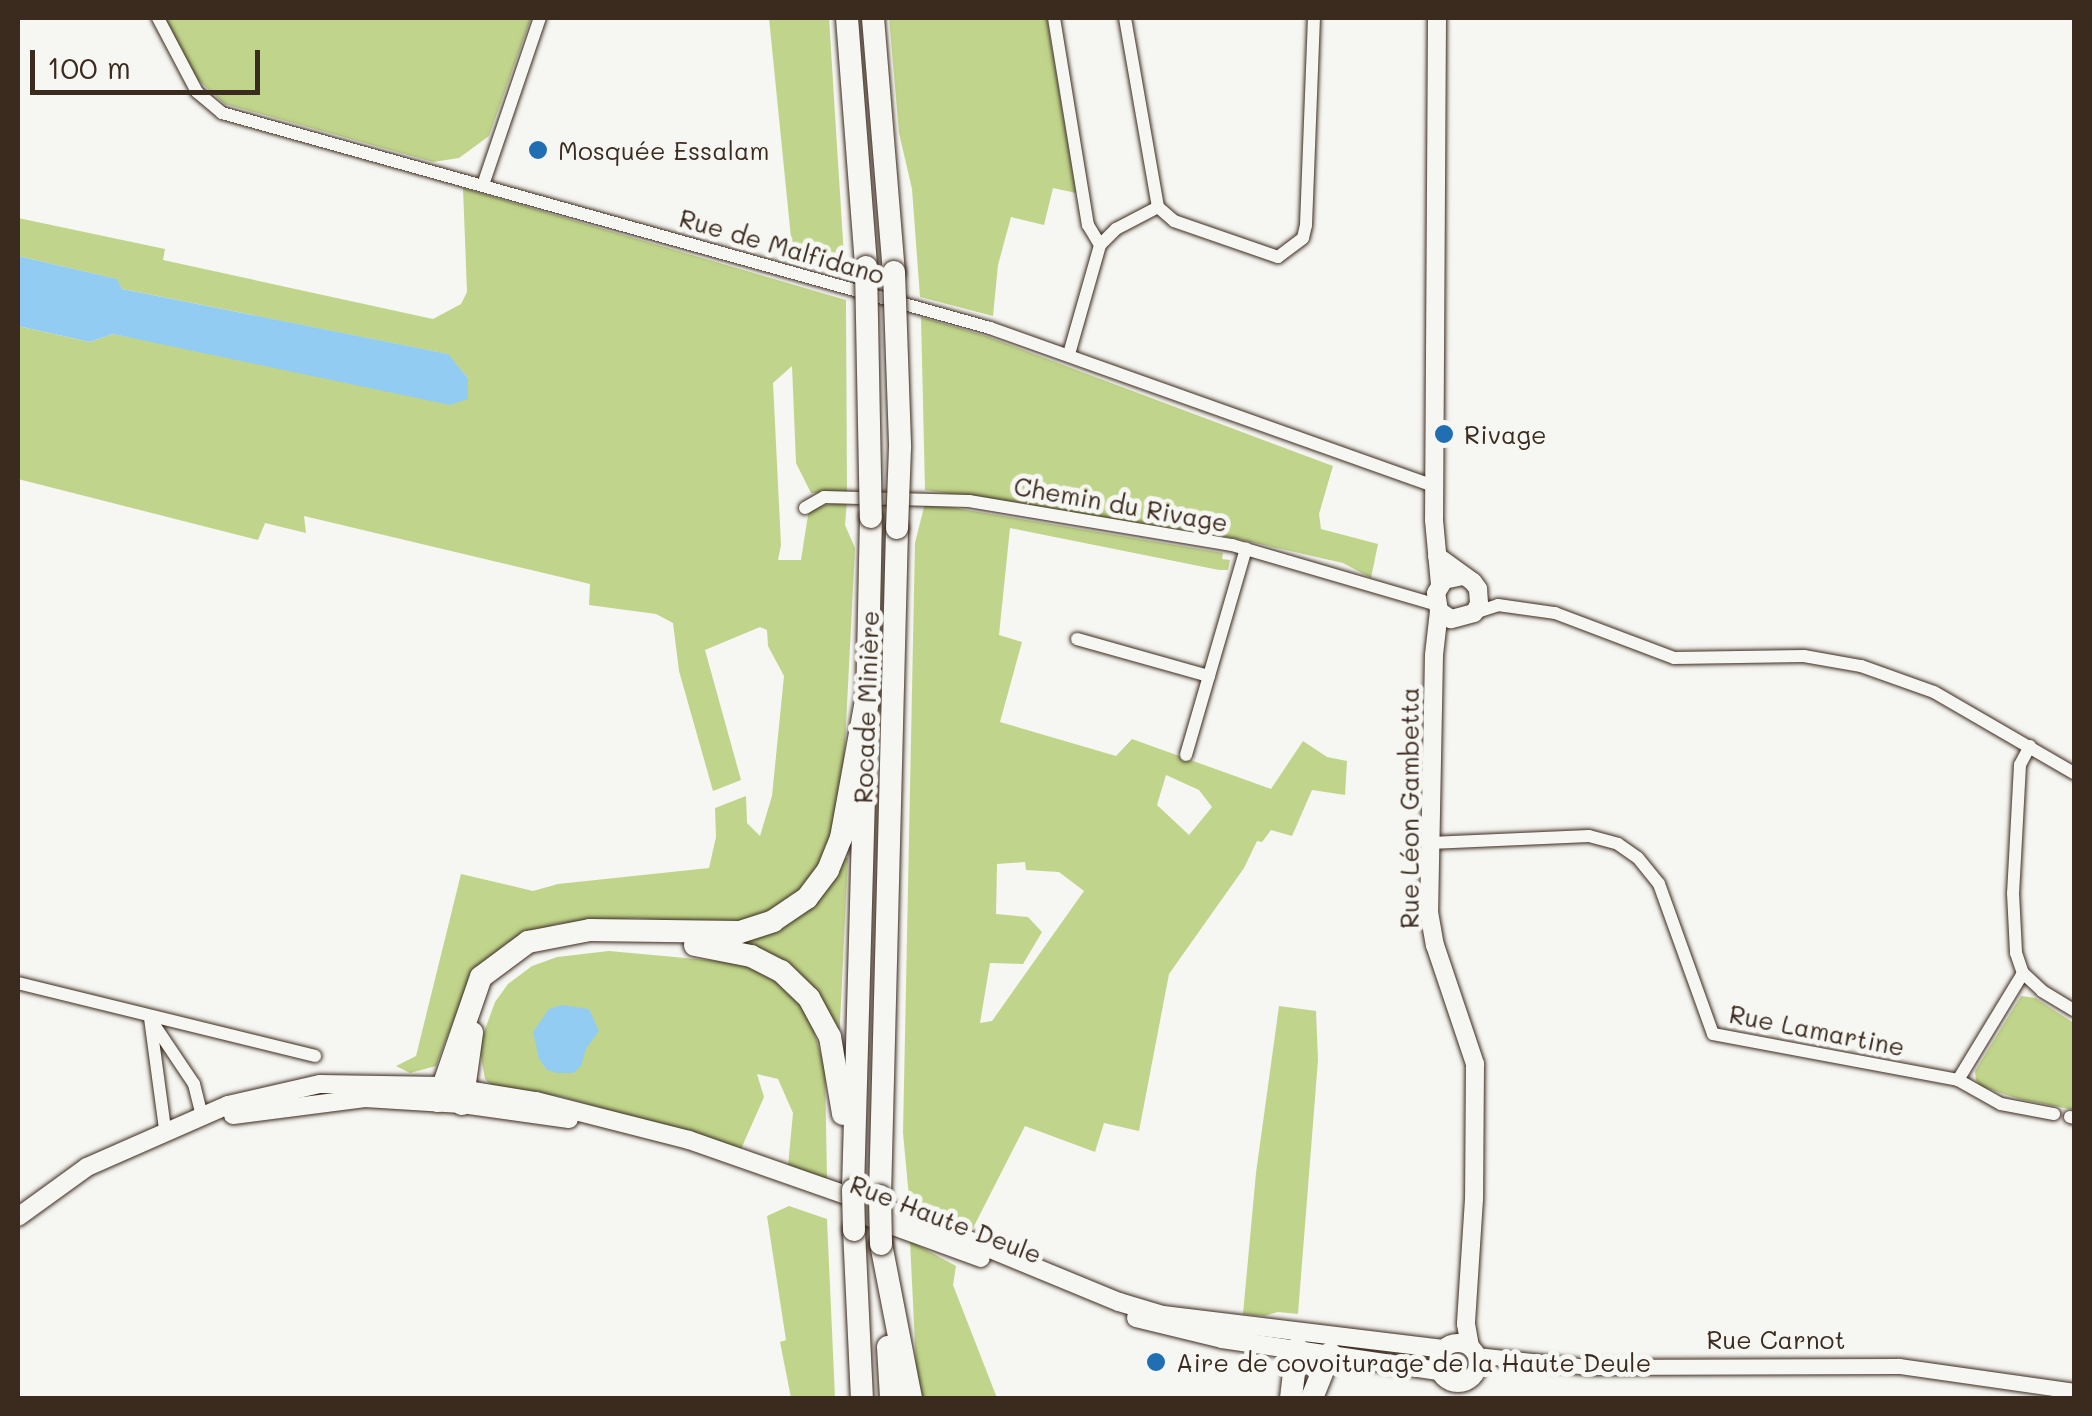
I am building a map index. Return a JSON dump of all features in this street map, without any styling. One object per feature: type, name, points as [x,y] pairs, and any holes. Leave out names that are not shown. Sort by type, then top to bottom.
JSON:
[{"type":"highway","name":"Rocade Minière","points":[[848,18],[866,267],[871,517],[853,1190],[862,1398]]},
{"type":"highway","name":"Rocade Minière","points":[[873,18],[894,272],[900,448],[880,1196],[892,1398]]},
{"type":"highway","points":[[452,1095],[481,977],[528,942],[590,930],[740,932],[773,921],[807,898],[828,870],[842,838],[868,695]]},
{"type":"highway","points":[[452,1095],[482,1003],[504,975],[530,956],[564,944],[590,942],[728,949],[781,971],[809,998],[824,1022],[835,1060],[853,1190]]},
{"type":"highway","points":[[880,1244],[911,1398]]},
{"type":"highway","points":[[1312,1398],[1331,1344]]},
{"type":"highway","points":[[1291,1398],[1297,1348]]},
{"type":"main road","name":"Rue Léon Gambetta","points":[[1436,18],[1437,556],[1431,924],[1475,1064],[1474,1199],[1466,1324],[1460,1349]]},
{"type":"main road","points":[[1434,645],[1479,604],[1478,589],[1437,556]]},
{"type":"main road","points":[[1463,576],[1450,577],[1435,599],[1451,620],[1469,617]]},
{"type":"main road","points":[[18,1217],[87,1167],[165,1129],[256,1097],[320,1084],[452,1095]]},
{"type":"main road","name":"Rue Haute Deule","points":[[452,1095],[608,1117],[689,1140],[937,1228],[1119,1302],[1163,1315],[1331,1344],[1445,1384]]},
{"type":"main road","name":"Rue Haute Deule","points":[[452,1095],[564,1118],[752,1172],[1159,1327],[1297,1348],[1388,1342],[1460,1349]]},
{"type":"main road","points":[[1461,1398],[1473,1376],[1478,1366],[1460,1349],[1445,1384],[1462,1383],[1473,1376]]},
{"type":"street","name":"Rue de Malfidano","points":[[158,18],[191,83],[214,110],[1069,354],[1434,486]]},
{"type":"street","points":[[483,185],[540,18]]},
{"type":"street","points":[[1054,18],[1088,225],[1100,245]]},
{"type":"street","points":[[1125,18],[1158,207],[1174,221],[1278,257],[1303,238],[1314,18]]},
{"type":"street","points":[[1069,354],[1100,245],[1116,229],[1158,207]]},
{"type":"street","name":"Chemin du Rivage","points":[[804,508],[824,498],[924,497],[1068,516],[1246,549],[1435,599]]},
{"type":"street","points":[[1186,756],[1246,549]]},
{"type":"street","points":[[1478,589],[1498,605]]},
{"type":"street","points":[[1469,617],[1498,605],[1555,612],[1596,624],[1650,652],[1674,658],[1804,656],[1862,666],[1934,692],[2074,773]]},
{"type":"street","points":[[1077,640],[1208,676]]},
{"type":"street","points":[[2030,746],[2020,765],[2013,893],[2016,953],[2023,973],[2042,992],[2074,1010]]},
{"type":"street","name":"Rue Lamartine","points":[[1430,843],[1590,836],[1618,844],[1638,858],[1659,884],[1714,1034],[1958,1080]]},
{"type":"street","points":[[2023,973],[1958,1080],[2001,1104],[2054,1114]]},
{"type":"street","points":[[18,983],[315,1056]]},
{"type":"street","points":[[150,1018],[194,1084],[202,1116]]},
{"type":"street","points":[[150,1018],[165,1129]]},
{"type":"street","name":"Rue Carnot","points":[[1460,1349],[1589,1367],[1898,1366],[2074,1391]]},
{"type":"green space","points":[[165,18],[531,18],[489,136],[459,158],[433,162],[225,104],[197,79]]},
{"type":"green space","points":[[769,18],[829,18],[845,273],[793,258]]},
{"type":"green space","points":[[889,18],[1047,18],[1076,193],[1053,188],[1044,225],[1011,217],[998,265],[993,316],[920,297],[912,189],[899,133]]},
{"type":"green space","points":[[463,188],[846,300],[847,493],[811,493],[796,463],[792,366],[773,383],[781,545],[778,560],[801,560],[808,515],[815,507],[847,501],[845,525],[855,548],[843,784],[829,850],[801,892],[761,918],[716,925],[637,918],[556,924],[505,944],[469,980],[436,1066],[410,1073],[396,1066],[416,1056],[461,874],[533,891],[558,884],[709,868],[716,837],[715,808],[746,796],[747,823],[760,836],[772,796],[784,676],[768,646],[767,630],[760,627],[705,650],[741,780],[713,791],[679,671],[673,623],[656,614],[589,605],[590,584],[304,516],[306,533],[265,523],[258,540],[18,479],[18,326],[90,342],[113,334],[468,399],[468,378],[447,354],[122,289],[116,279],[18,256],[18,218],[165,249],[163,260],[433,319],[461,304],[467,292]]},
{"type":"green space","points":[[921,317],[986,336],[1333,466],[1319,514],[1321,529],[1378,544],[1371,578],[1343,563],[1233,538],[925,490]]},
{"type":"green space","points":[[925,503],[1223,553],[1222,559],[1230,560],[1228,570],[1010,528],[999,635],[1022,642],[1000,722],[1116,756],[1132,739],[1271,789],[1303,741],[1327,757],[1347,761],[1345,795],[1312,790],[1292,836],[1271,830],[1262,842],[1257,841],[1244,868],[1169,974],[1139,1131],[1104,1123],[1095,1152],[1025,1126],[972,1230],[910,1208],[903,1133],[915,543]],"holes":[[[1166,775],[1199,790],[1212,807],[1189,835],[1157,805]],[[1025,862],[1026,870],[1059,872],[1084,891],[992,1021],[980,1023],[990,963],[1023,964],[1042,932],[1028,917],[996,914],[997,864]]]},
{"type":"green space","points":[[841,858],[848,858],[839,1043],[831,1026],[739,939]]},
{"type":"green space","points":[[609,951],[740,963],[786,985],[809,1015],[825,1068],[827,1179],[788,1166],[793,1113],[778,1079],[757,1074],[764,1097],[741,1149],[563,1097],[493,1087],[485,1079],[479,1046],[495,1002],[508,984],[532,966],[557,957]]},
{"type":"green space","points":[[2021,996],[2035,998],[2074,1023],[2074,1110],[2019,1099],[1980,1086],[1976,1080],[1975,1071]]},
{"type":"green space","points":[[1279,1006],[1316,1011],[1318,1060],[1298,1314],[1278,1312],[1264,1316],[1243,1314],[1256,1173]]},
{"type":"green space","points":[[789,1206],[827,1219],[835,1398],[791,1398],[780,1342],[786,1340],[767,1216]]},
{"type":"green space","points":[[910,1241],[956,1266],[953,1285],[997,1398],[923,1398],[916,1366]]},
{"type":"water","points":[[18,256],[117,279],[122,289],[448,354],[468,378],[468,399],[450,405],[113,334],[90,342],[18,326]]},
{"type":"water","points":[[562,1005],[589,1009],[599,1031],[586,1049],[581,1066],[573,1073],[547,1070],[539,1059],[533,1032],[549,1009]]},
{"type":"place","name":"Mosquée Essalam","points":[[538,150]]},
{"type":"place","name":"Rivage","points":[[1444,434]]},
{"type":"place","name":"Aire de covoiturage de la Haute Deule","points":[[1156,1362]]}]
